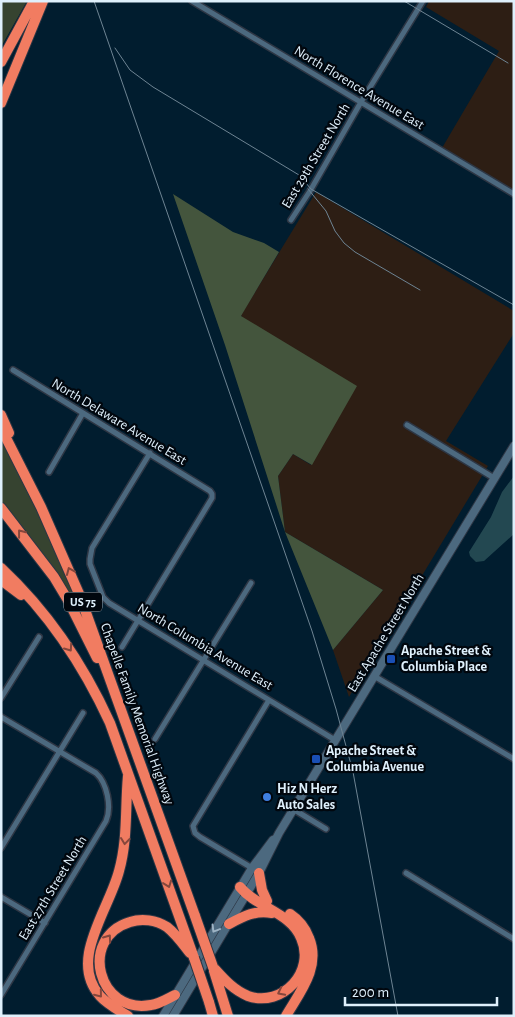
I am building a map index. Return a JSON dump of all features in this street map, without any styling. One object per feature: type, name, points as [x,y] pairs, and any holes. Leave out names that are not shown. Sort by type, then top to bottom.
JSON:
[{"type":"highway","points":[[1,62],[34,1]]},
{"type":"highway","points":[[1,90],[43,1]]},
{"type":"highway","points":[[1,103],[43,1]]},
{"type":"highway","points":[[1,415],[42,507]]},
{"type":"highway","name":"Chapelle Family Memorial Highway","points":[[1,428],[42,507],[80,596],[213,967],[222,982],[228,1016]]},
{"type":"highway","points":[[1,508],[64,592],[118,699]]},
{"type":"highway","name":"Chapelle Family Memorial Highway","points":[[1,568],[40,609],[74,655],[95,690],[110,723],[128,772],[183,937],[194,958],[213,1016]]},
{"type":"highway","points":[[1,580],[40,609]]},
{"type":"highway","points":[[128,772],[126,831],[122,858],[115,884],[90,947],[87,964],[88,976],[98,994],[111,1006],[128,1016]]},
{"type":"highway","points":[[256,870],[262,890],[268,901]]},
{"type":"highway","points":[[245,891],[268,901],[300,922],[308,936],[313,951],[312,966],[308,978],[286,1016]]},
{"type":"highway","points":[[222,982],[244,994],[260,998],[277,996],[288,990],[303,969],[305,960],[303,941],[295,927],[245,891]]},
{"type":"highway","points":[[229,924],[252,913],[276,913]]},
{"type":"highway","points":[[175,995],[150,1006],[139,1006],[124,1002],[114,996],[105,985],[100,973],[99,958],[110,934],[120,926],[131,921],[143,920],[159,923],[183,937]]},
{"type":"main road","name":"East Apache Street North","points":[[173,1016],[229,924],[256,870],[514,446]]},
{"type":"main road","name":"East Apache Street North","points":[[163,1016],[245,891]]},
{"type":"street","name":"North Florence Avenue East","points":[[192,1],[514,194]]},
{"type":"street","name":"East 29th Street North","points":[[291,220],[310,192],[361,102],[423,1]]},
{"type":"street","name":"North Delaware Avenue East","points":[[13,370],[150,453],[212,494],[138,620]]},
{"type":"street","points":[[49,472],[83,413]]},
{"type":"street","points":[[407,425],[494,478]]},
{"type":"street","name":"North Columbia Avenue East","points":[[150,453],[90,554],[90,564],[103,597],[335,740]]},
{"type":"street","points":[[155,739],[251,583]]},
{"type":"street","points":[[122,647],[138,620]]},
{"type":"street","points":[[1,698],[39,637]]},
{"type":"street","points":[[374,676],[514,759]]},
{"type":"street","points":[[256,870],[200,837],[194,829],[197,817],[269,700]]},
{"type":"street","points":[[1,848],[83,713]]},
{"type":"street","points":[[1,717],[58,752]]},
{"type":"street","name":"East 27th Street North","points":[[1,995],[108,818],[109,810],[104,783],[101,778],[96,773],[58,752]]},
{"type":"street","points":[[293,809],[326,829]]},
{"type":"street","points":[[406,873],[514,939]]},
{"type":"street","points":[[1,897],[45,923]]},
{"type":"shaded area","points":[[1,1],[27,1],[1,47]]},
{"type":"shaded area","points":[[429,1],[514,1],[514,191],[442,148],[499,51],[426,7]]},
{"type":"shaded area","points":[[316,192],[514,311],[514,333],[446,441],[488,466],[349,697],[333,650],[383,590],[285,532],[278,476],[293,454],[311,465],[241,315]]},
{"type":"shaded area","points":[[173,194],[233,232],[264,243],[279,252],[241,316],[357,386],[312,465],[293,454],[278,476],[285,532],[225,345]]},
{"type":"shaded area","points":[[1,437],[28,487],[75,596],[70,597],[1,502]]},
{"type":"shaded area","points":[[514,476],[514,534],[484,561],[476,562],[469,552],[491,517],[502,492]]},
{"type":"shaded area","points":[[285,532],[383,590],[333,650]]},
{"type":"railway","points":[[94,1],[312,631],[336,709],[353,772],[398,1016]]},
{"type":"railway","points":[[404,1],[508,63]]},
{"type":"railway","points":[[115,48],[130,70],[153,87],[299,175],[311,189],[514,305]]},
{"type":"railway","points":[[308,189],[326,211],[335,231],[344,243],[355,252],[420,290]]},
{"type":"place","name":"Apache Street & Columbia Place","points":[[391,659]]},
{"type":"place","name":"Apache Street & Columbia Avenue","points":[[316,759]]},
{"type":"place","name":"Hiz N Herz Auto Sales","points":[[267,797]]}]
